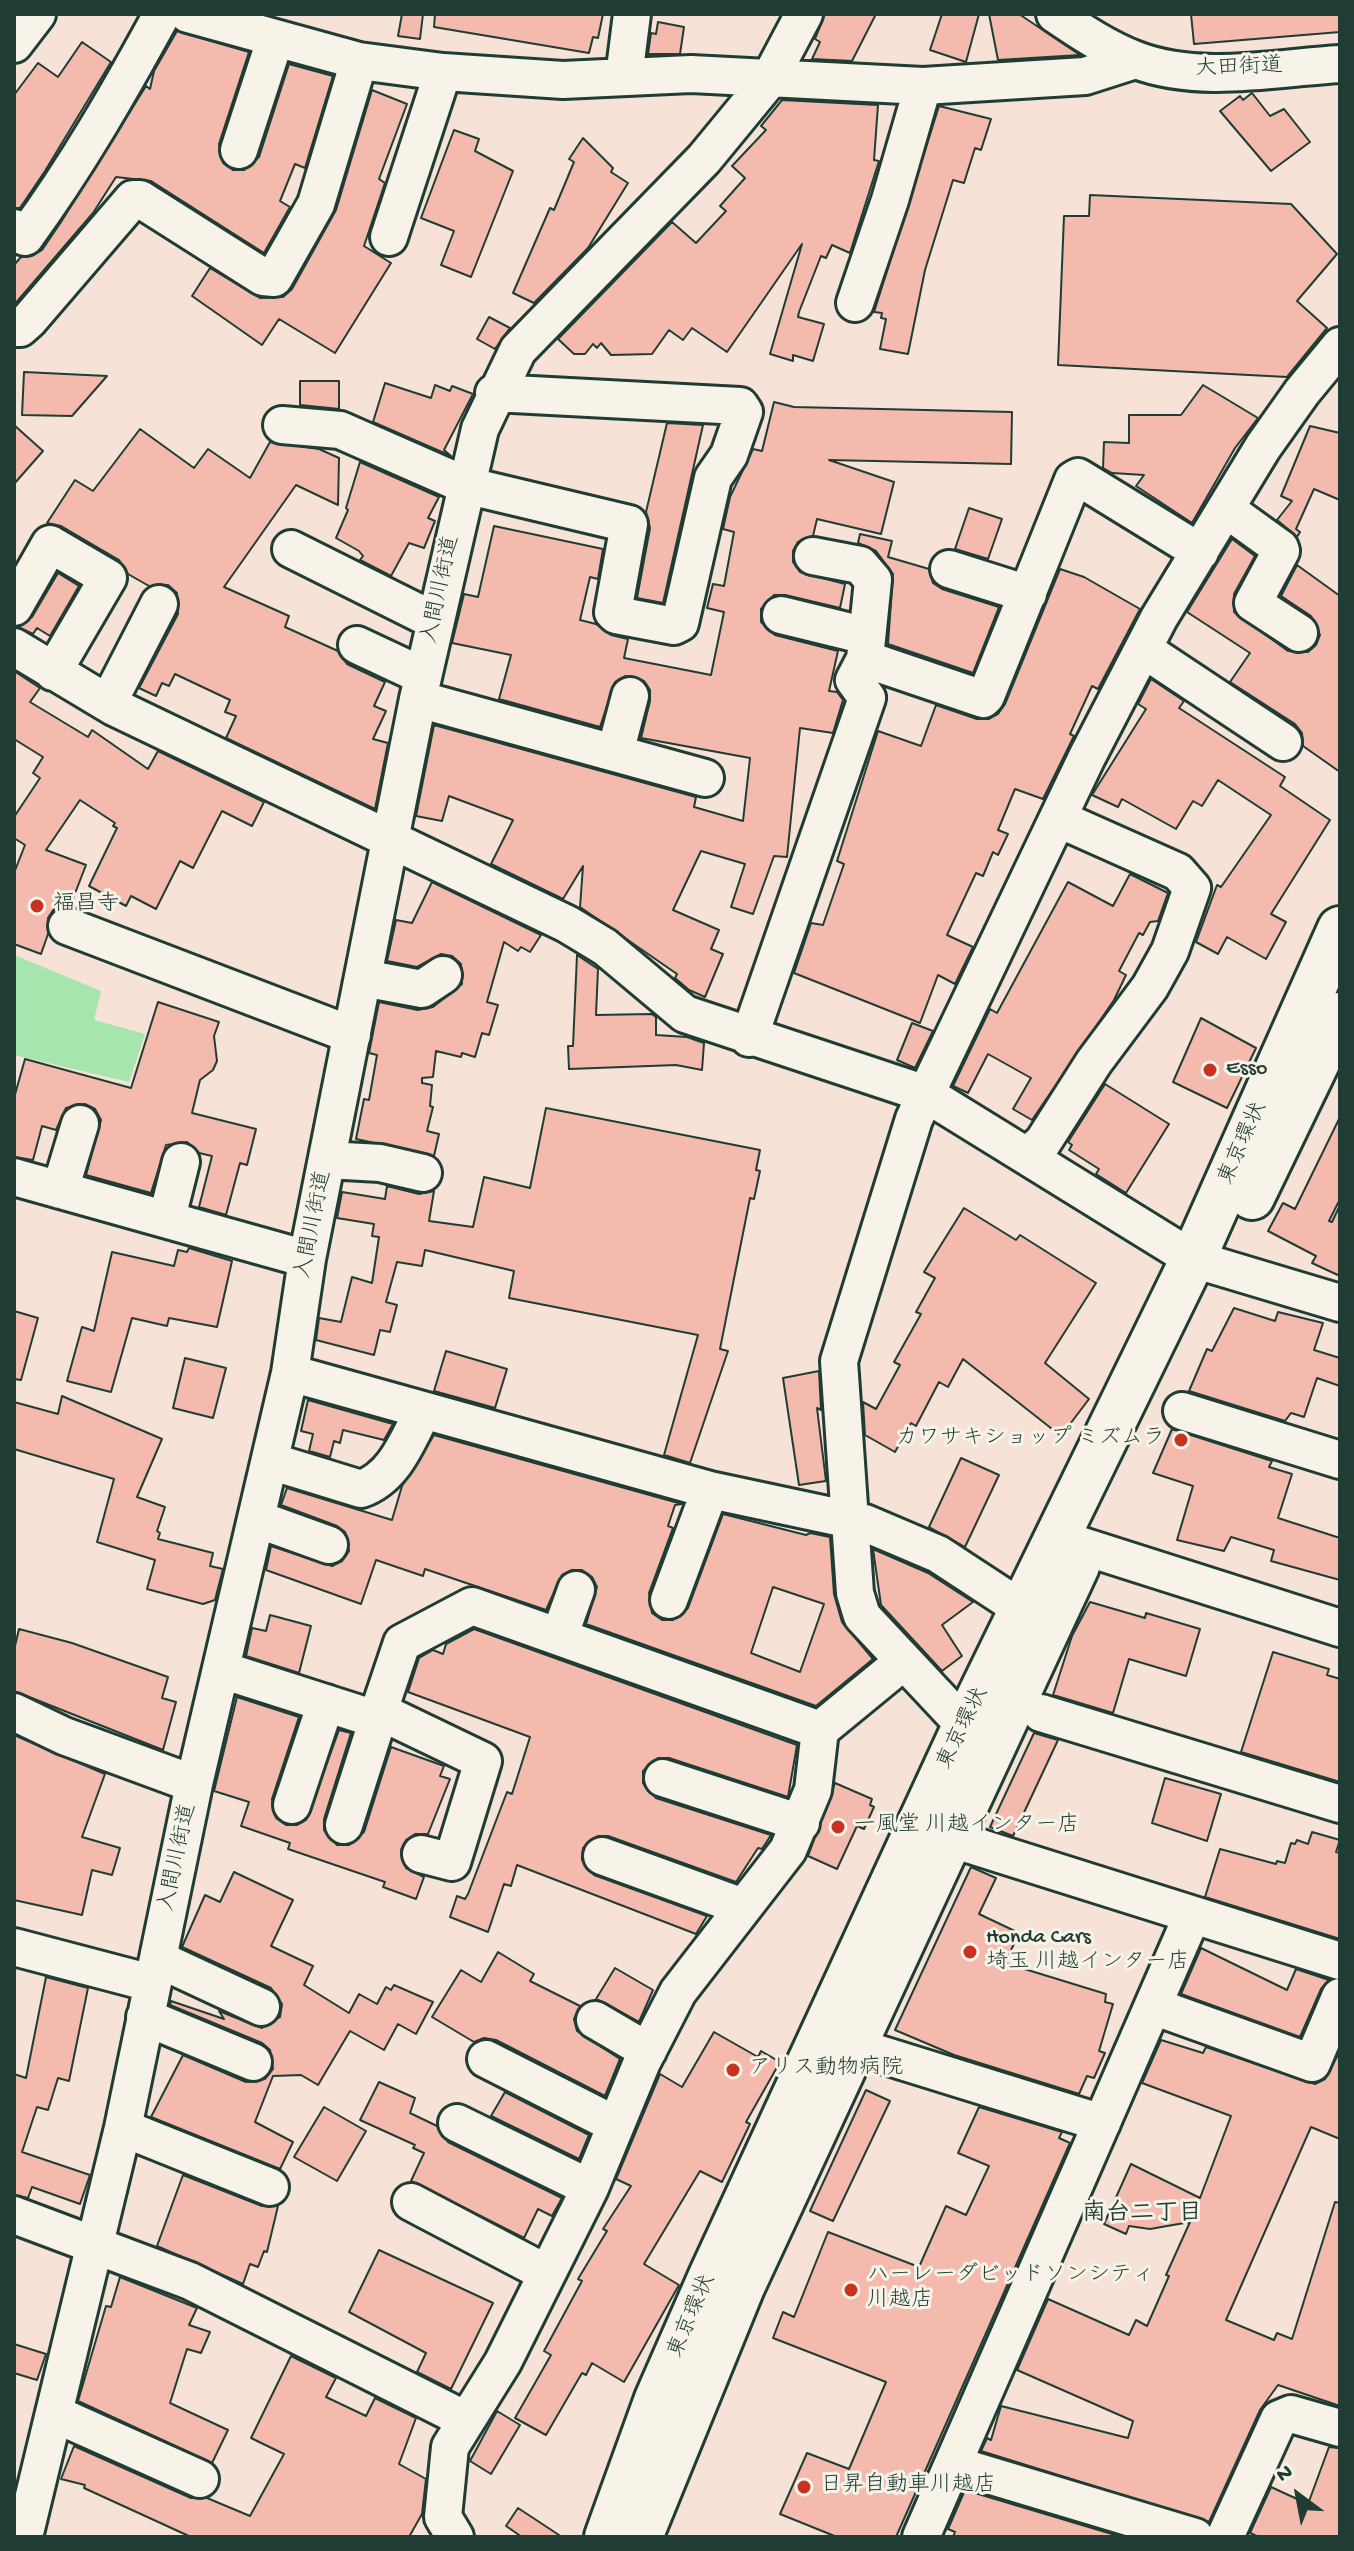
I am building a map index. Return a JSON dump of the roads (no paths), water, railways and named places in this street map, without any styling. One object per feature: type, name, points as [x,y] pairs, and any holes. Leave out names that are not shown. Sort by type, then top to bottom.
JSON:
[{"type":"highway","name":"東京環状","points":[[1206,1262],[1340,929]]},
{"type":"highway","name":"東京環状","points":[[640,2537],[742,2287],[949,1838],[1071,1544],[1206,1262],[1340,1015]]},
{"type":"highway","name":"東京環状","points":[[607,2537],[657,2399],[711,2276],[965,1726],[1022,1609],[1071,1544]]},
{"type":"street","points":[[14,44],[37,14]]},
{"type":"street","points":[[18,240],[106,117],[162,14]]},
{"type":"street","points":[[188,14],[359,61],[443,72],[563,80],[691,74],[923,86],[1085,76],[1135,60]]},
{"type":"street","points":[[624,77],[632,14]]},
{"type":"street","name":"入間川街道","points":[[24,2537],[26,2479],[55,2414],[96,2243],[194,1784],[290,1373],[307,1259],[420,687],[480,429],[494,393],[518,350],[704,159],[769,80],[804,14]]},
{"type":"street","name":"大田街道","points":[[1055,14],[1135,60],[1197,73],[1340,64]]},
{"type":"street","points":[[239,150],[275,40]]},
{"type":"street","points":[[14,328],[20,328],[29,320],[133,199],[140,199],[263,277],[274,278],[316,204],[359,61]]},
{"type":"street","points":[[389,237],[443,72]]},
{"type":"street","points":[[855,303],[923,86]]},
{"type":"street","points":[[965,1726],[862,1616],[855,1593],[839,1361],[914,1119],[1059,819],[1143,649],[1200,552],[1282,420],[1340,346]]},
{"type":"street","points":[[462,497],[629,524],[613,612],[674,626],[680,623],[713,478],[729,455],[744,412],[740,406],[494,393]]},
{"type":"street","points":[[282,425],[340,430],[462,497],[594,536],[602,541],[608,553]]},
{"type":"street","points":[[781,615],[866,647],[983,699],[1073,480],[1078,477],[1200,552]]},
{"type":"street","points":[[1226,509],[1280,548],[1253,603],[1299,633]]},
{"type":"street","points":[[14,607],[50,544],[108,578],[53,672]]},
{"type":"street","points":[[291,549],[435,621]]},
{"type":"street","points":[[749,1038],[867,698],[854,680],[866,647],[873,580],[860,565],[813,556]]},
{"type":"street","points":[[949,569],[1028,594]]},
{"type":"street","points":[[108,703],[159,604]]},
{"type":"street","points":[[357,645],[420,687],[615,753],[705,778]]},
{"type":"street","points":[[14,647],[108,703],[567,924],[605,947],[685,1014],[749,1038],[926,1094],[1206,1262],[1340,1303]]},
{"type":"street","points":[[1143,649],[1283,742]]},
{"type":"street","points":[[615,753],[630,696]]},
{"type":"street","points":[[1027,1156],[1043,1142],[1094,1062],[1150,987],[1170,951],[1192,888],[1178,872],[1059,819]]},
{"type":"street","points":[[67,926],[352,1035]]},
{"type":"street","points":[[363,978],[422,989],[443,975]]},
{"type":"street","points":[[60,1190],[80,1124]]},
{"type":"street","points":[[327,1160],[380,1163],[423,1173]]},
{"type":"street","points":[[167,1218],[181,1162]]},
{"type":"street","points":[[14,1177],[307,1259]]},
{"type":"street","points":[[290,1373],[710,1490],[782,1508],[850,1520],[938,1554],[1022,1609]]},
{"type":"street","points":[[270,1461],[361,1489],[373,1485],[396,1462],[423,1411]]},
{"type":"street","points":[[1182,1411],[1340,1460]]},
{"type":"street","points":[[669,1600],[710,1490]]},
{"type":"street","points":[[257,1519],[329,1545]]},
{"type":"street","points":[[1071,1544],[1340,1628]]},
{"type":"street","points":[[559,1637],[576,1590]]},
{"type":"street","points":[[344,1825],[375,1728],[374,1714],[402,1643],[472,1606],[820,1730]]},
{"type":"street","points":[[443,2530],[450,2447],[464,2419],[477,2406],[503,2362],[590,2188],[648,2051],[678,1992],[788,1850],[801,1823],[819,1761],[820,1730],[904,1661]]},
{"type":"street","points":[[222,1670],[326,1703],[374,1714],[483,1761],[452,1862],[421,1854]]},
{"type":"street","points":[[292,1805],[326,1703]]},
{"type":"street","points":[[14,1712],[64,1736],[194,1784]]},
{"type":"street","points":[[1041,1713],[1340,1804]]},
{"type":"street","points":[[663,1778],[801,1823]]},
{"type":"street","points":[[949,1838],[1340,1961]]},
{"type":"street","points":[[602,1856],[743,1907]]},
{"type":"street","points":[[921,2537],[1192,1916]]},
{"type":"street","points":[[14,1947],[151,1986],[261,2007]]},
{"type":"street","points":[[151,1986],[253,2062]]},
{"type":"street","points":[[1153,2006],[1312,2063],[1340,1997]]},
{"type":"street","points":[[595,2020],[648,2051]]},
{"type":"street","points":[[876,2053],[1102,2123]]},
{"type":"street","points":[[486,2059],[616,2125]]},
{"type":"street","points":[[457,2123],[590,2188]]},
{"type":"street","points":[[123,2128],[270,2187]]},
{"type":"street","points":[[411,2202],[546,2273]]},
{"type":"street","points":[[14,2215],[96,2243],[258,2314],[464,2419]]},
{"type":"street","points":[[55,2414],[200,2479]]},
{"type":"street","points":[[1225,2537],[1279,2419],[1291,2414],[1340,2428]]},
{"type":"street","points":[[955,2465],[1195,2537]]},
{"type":"place","name":"福昌寺","points":[[37,906]]},
{"type":"place","name":"Esso","points":[[1210,1070]]},
{"type":"place","name":"カワサキショップ ミズムラ","points":[[1181,1440]]},
{"type":"place","name":"一風堂 川越インター店","points":[[838,1827]]},
{"type":"place","name":"Honda Cars 埼玉 川越インター店","points":[[970,1952]]},
{"type":"place","name":"アリス動物病院","points":[[733,2070]]},
{"type":"place","name":"ハーレーダビッドソンシティ 川越店","points":[[851,2290]]},
{"type":"place","name":"日昇自動車川越店","points":[[804,2487]]},
{"type":"district","name":"南台二丁目","points":[[1142,2215]]}]
